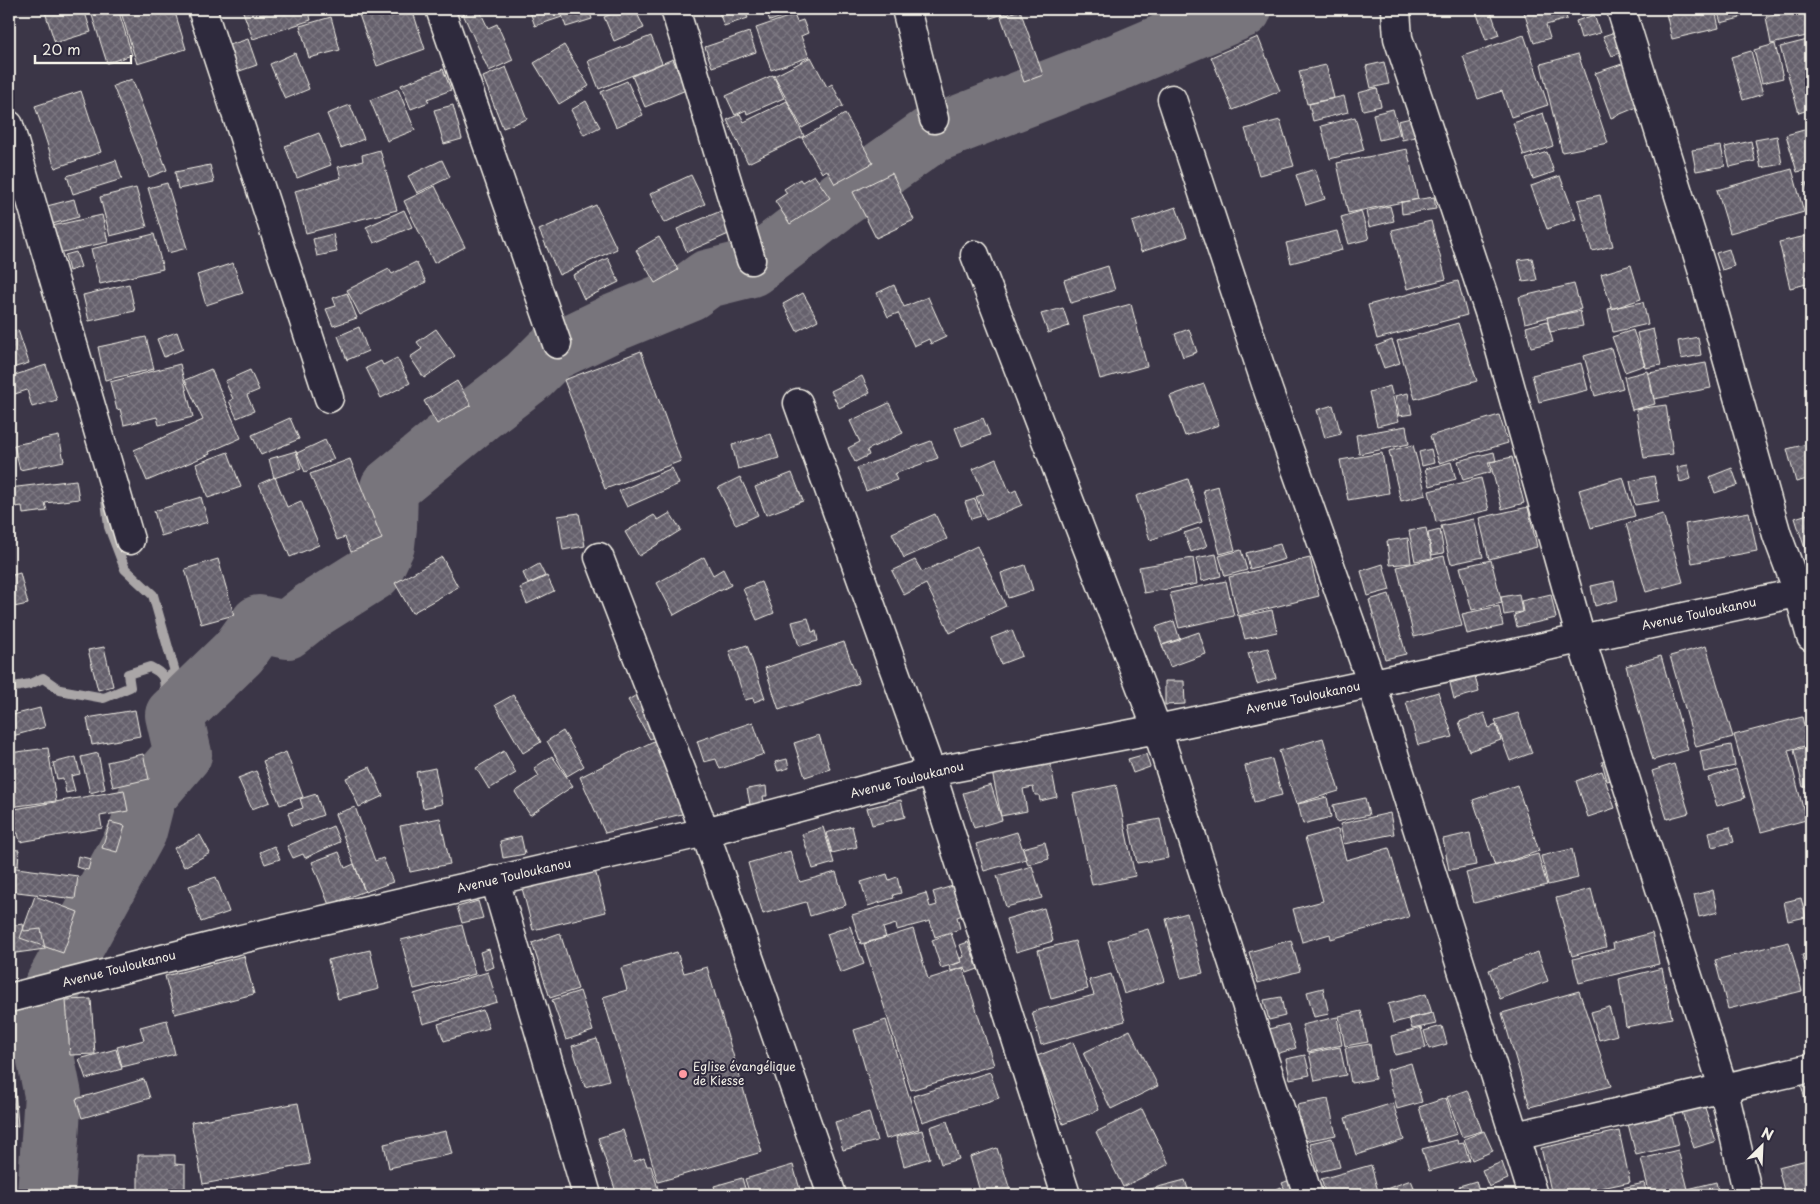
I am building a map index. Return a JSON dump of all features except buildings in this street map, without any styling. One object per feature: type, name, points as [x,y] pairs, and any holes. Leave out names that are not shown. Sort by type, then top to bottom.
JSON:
[{"type":"street","points":[[202,9],[329,398]]},
{"type":"street","points":[[440,9],[557,344]]},
{"type":"street","points":[[675,9],[751,260]]},
{"type":"street","points":[[906,9],[934,119]]},
{"type":"street","points":[[1398,9],[1396,10],[1398,38],[1492,321],[1581,639],[1723,1087],[1748,1195]]},
{"type":"street","points":[[1621,9],[1702,270],[1778,535],[1805,592],[1811,638]]},
{"type":"street","points":[[1172,99],[1268,390],[1372,684],[1533,1195]]},
{"type":"street","points":[[9,125],[130,540]]},
{"type":"street","points":[[975,255],[1157,729],[1308,1195]]},
{"type":"street","points":[[798,402],[931,772],[1066,1195]]},
{"type":"street","points":[[599,557],[705,832],[832,1195]]},
{"type":"street","name":"Avenue Touloukanou","points":[[9,998],[237,940],[705,832],[931,772],[1157,729],[1805,592]]},
{"type":"street","points":[[495,880],[587,1195]]},
{"type":"street","points":[[1515,1136],[1811,1068]]},
{"type":"waterway","points":[[46,1195],[53,1095],[37,1016],[138,831],[147,796],[183,754],[174,715],[239,652],[259,624],[287,630],[311,611],[373,572],[386,545],[389,488],[527,377],[551,353],[611,324],[689,292],[707,279],[751,268],[841,199],[931,135],[1121,61],[1243,9]]},
{"type":"waterway","points":[[106,500],[109,527],[125,569],[153,595],[175,672],[165,679]]},
{"type":"waterway","points":[[9,688],[30,684],[43,678],[60,690],[104,698],[130,687],[128,674],[150,667],[162,675],[169,712],[174,715]]},
{"type":"place","name":"Eglise évangélique de Kiesse","points":[[683,1074]]}]
